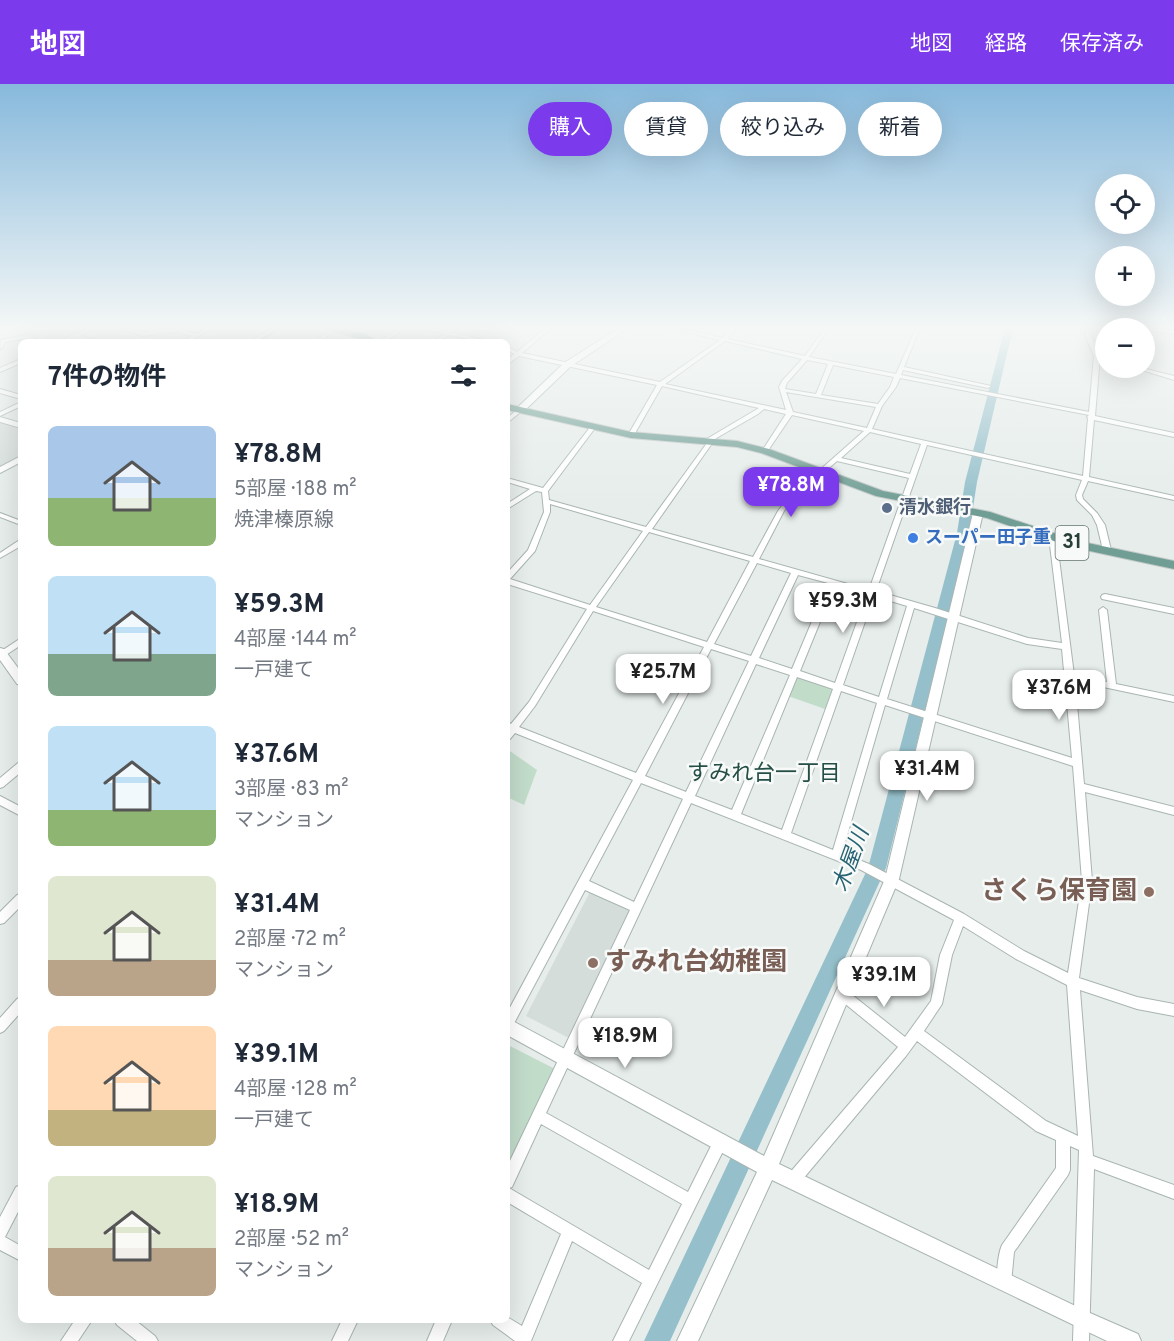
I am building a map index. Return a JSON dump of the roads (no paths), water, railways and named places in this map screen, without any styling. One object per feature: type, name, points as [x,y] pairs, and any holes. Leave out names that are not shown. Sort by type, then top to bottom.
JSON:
[{"type":"main road","points":[[520,410],[545,387]]},
{"type":"main road","name":"31","points":[[510,408],[631,435],[737,444],[765,451],[864,489],[975,512],[1003,519],[1053,537],[1174,565]]},
{"type":"street","points":[[631,435],[659,387]]},
{"type":"street","points":[[673,387],[1174,498]]},
{"type":"street","points":[[783,387],[790,413]]},
{"type":"street","points":[[818,396],[822,387]]},
{"type":"street","points":[[510,1020],[755,560],[790,499],[869,430],[879,406],[893,387]]},
{"type":"street","points":[[954,387],[1174,435]]},
{"type":"street","points":[[1094,387],[1086,478],[1079,495],[1080,500],[1095,514],[1101,525],[1107,550]]},
{"type":"street","points":[[783,390],[879,406]]},
{"type":"street","points":[[0,391],[18,397]]},
{"type":"street","points":[[0,414],[18,405]]},
{"type":"street","points":[[510,729],[532,704],[592,607],[709,441],[763,407]]},
{"type":"street","points":[[510,418],[520,410]]},
{"type":"street","points":[[765,451],[790,413]]},
{"type":"street","points":[[0,419],[18,425]]},
{"type":"street","points":[[510,576],[531,551],[547,512],[545,491],[593,427]]},
{"type":"street","points":[[784,835],[873,593],[925,442]]},
{"type":"street","points":[[837,459],[913,477]]},
{"type":"street","points":[[0,470],[18,461]]},
{"type":"street","points":[[510,481],[545,491]]},
{"type":"street","points":[[510,505],[536,488]]},
{"type":"street","points":[[546,501],[932,610],[1027,641],[1066,647]]},
{"type":"street","points":[[687,1341],[763,1165],[892,879],[931,717],[949,616],[975,512]]},
{"type":"street","points":[[1,516],[18,522]]},
{"type":"street","points":[[1053,537],[1070,677],[1088,880],[1073,982],[1086,1153],[1081,1341]]},
{"type":"street","points":[[0,556],[18,545]]},
{"type":"street","points":[[510,1176],[795,572]]},
{"type":"street","points":[[510,581],[1076,762]]},
{"type":"street","points":[[735,816],[832,583]]},
{"type":"street","points":[[1105,597],[1174,611]]},
{"type":"street","points":[[836,856],[910,605]]},
{"type":"street","points":[[1103,610],[1112,685]]},
{"type":"street","points":[[18,643],[1,654],[18,677]]},
{"type":"street","points":[[1070,677],[1174,699]]},
{"type":"street","points":[[510,730],[640,778],[892,879],[1020,955],[1073,982],[1137,1003],[1174,1010]]},
{"type":"street","points":[[0,784],[18,769]]},
{"type":"street","points":[[1079,787],[1174,810]]},
{"type":"street","points":[[0,800],[18,810]]},
{"type":"street","points":[[584,884],[636,908]]},
{"type":"street","points":[[0,920],[18,902]]},
{"type":"street","points":[[792,1181],[907,1046],[936,1004],[946,954],[960,918]]},
{"type":"street","points":[[842,994],[907,1046]]},
{"type":"street","points":[[0,1027],[18,1006]]},
{"type":"street","points":[[510,1028],[792,1181],[1131,1341]]},
{"type":"street","points":[[916,1032],[1041,1126],[1063,1136],[1086,1153],[1174,1192]]},
{"type":"street","points":[[539,1116],[691,1201]]},
{"type":"street","points":[[1004,1283],[1007,1250],[1063,1170],[1063,1136]]},
{"type":"street","points":[[621,1341],[691,1201],[724,1142]]},
{"type":"street","points":[[510,1196],[652,1280]]},
{"type":"street","points":[[0,1232],[18,1198]]},
{"type":"street","points":[[502,1323],[524,1339],[569,1231]]},
{"type":"street","points":[[0,1242],[18,1252]]},
{"type":"street","points":[[69,1341],[82,1323]]},
{"type":"street","points":[[126,1323],[150,1341]]},
{"type":"street","points":[[340,1341],[349,1323]]},
{"type":"street","points":[[435,1341],[443,1323]]},
{"type":"waterway","name":"木屋川","points":[[657,1341],[877,868],[963,533],[971,482],[995,387]]},
{"type":"place","name":"清水銀行","points":[[887,508]]},
{"type":"place","name":"スーパー田子重","points":[[913,538]]},
{"type":"place","name":"さくら保育園","points":[[1149,892]]},
{"type":"place","name":"すみれ台幼稚園","points":[[593,963]]},
{"type":"district","name":"すみれ台一丁目","points":[[764,774]]}]
